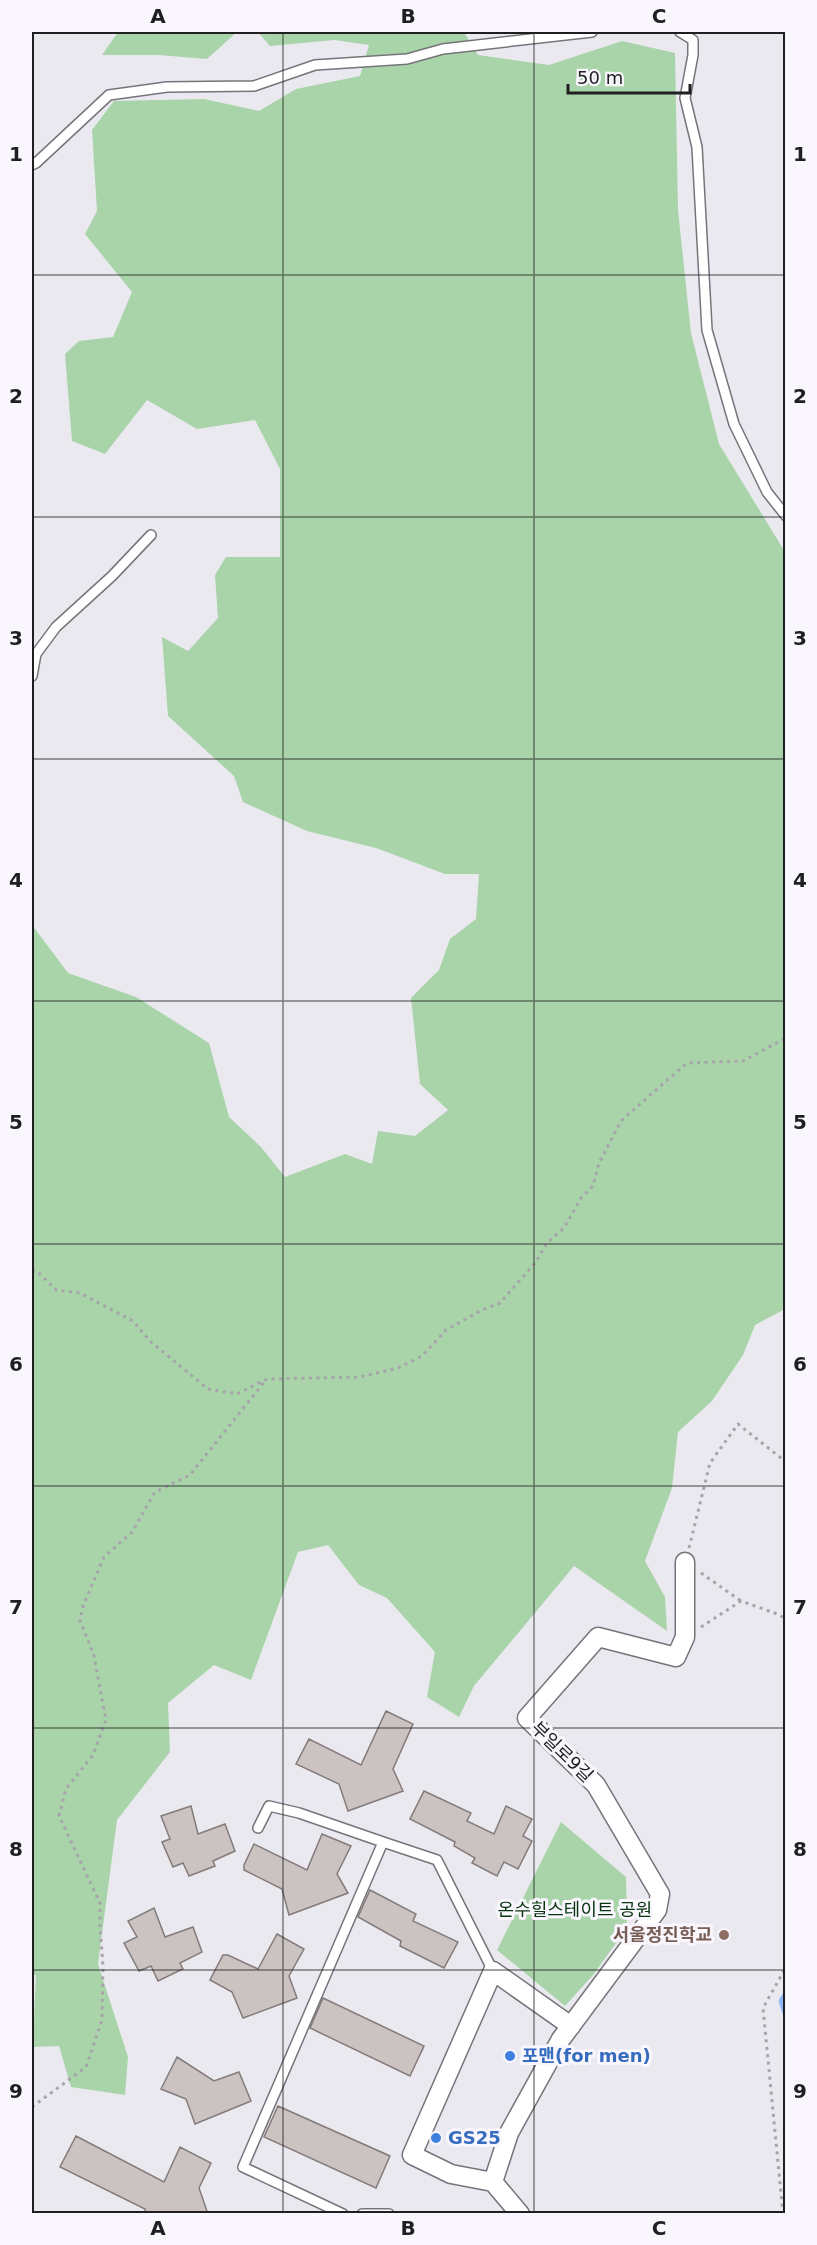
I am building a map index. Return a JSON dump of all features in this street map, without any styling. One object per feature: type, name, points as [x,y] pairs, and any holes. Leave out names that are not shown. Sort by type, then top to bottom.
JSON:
[{"type":"street","points":[[685,1562],[685,1637]]},
{"type":"street","name":"부일로9길","points":[[493,2182],[509,2133],[561,2039],[657,1910],[660,1894],[596,1785],[526,1718],[598,1637],[676,1657],[685,1637]]},
{"type":"street","points":[[520,2214],[493,2182],[451,2174],[412,2155],[493,1971],[571,2026]]},
{"type":"lane","points":[[32,165],[109,95],[167,87],[254,86],[315,64],[407,59],[442,49],[592,32]]},
{"type":"lane","points":[[680,32],[693,40],[693,55],[685,98],[697,147],[707,330],[734,424],[766,492],[786,516]]},
{"type":"lane","points":[[32,676],[36,654],[56,627],[112,576],[151,535]]},
{"type":"lane","points":[[258,1828],[269,1806],[299,1813],[437,1860],[493,1971]]},
{"type":"lane","points":[[343,2214],[243,2168],[382,1842]]},
{"type":"lane","points":[[362,2214],[389,2214]]},
{"type":"path","points":[[32,1271],[37,1271],[56,1290],[80,1293],[133,1321],[151,1342],[208,1389],[237,1394],[267,1379],[360,1377],[398,1368],[422,1356],[446,1330],[500,1303],[535,1263],[547,1243],[564,1228],[580,1198],[593,1186],[599,1162],[621,1121],[687,1063],[743,1061],[786,1038]]},
{"type":"path","points":[[32,2107],[86,2067],[102,2020],[104,1966],[100,1903],[58,1816],[66,1789],[93,1755],[106,1720],[94,1656],[80,1620],[83,1606],[104,1557],[132,1532],[155,1492],[189,1475],[267,1379]]},
{"type":"path","points":[[786,1462],[738,1424],[710,1463],[685,1562],[741,1601],[780,1614],[786,1620]]},
{"type":"path","points":[[685,1637],[741,1601]]},
{"type":"path","points":[[783,2214],[763,2008],[786,1967]]},
{"type":"green space","points":[[118,32],[237,32],[207,59],[159,55],[102,55]]},
{"type":"green space","points":[[258,32],[464,32],[478,55],[549,65],[622,41],[675,53],[678,210],[691,333],[719,444],[785,552],[785,1309],[755,1325],[743,1355],[712,1401],[678,1432],[672,1488],[645,1561],[665,1597],[667,1631],[574,1566],[474,1686],[459,1717],[427,1697],[435,1652],[387,1598],[359,1585],[328,1545],[298,1552],[251,1680],[214,1665],[168,1703],[170,1752],[117,1820],[98,1964],[128,2057],[125,2095],[71,2087],[59,2046],[32,2047],[36,1975],[32,1975],[32,925],[68,973],[136,997],[209,1043],[229,1117],[261,1147],[285,1177],[345,1154],[372,1164],[378,1131],[415,1136],[448,1110],[420,1084],[411,998],[439,970],[450,939],[476,919],[479,874],[445,874],[376,848],[307,831],[243,802],[234,776],[168,716],[162,637],[188,651],[218,618],[215,575],[226,557],[280,557],[280,469],[255,420],[197,429],[147,400],[105,454],[72,441],[65,354],[79,341],[113,337],[132,292],[85,234],[97,211],[92,130],[114,101],[204,99],[259,111],[296,89],[360,76],[369,45],[335,40],[270,46]]},
{"type":"green space","name":"온수힐스테이트 공원","points":[[561,1822],[626,1877],[627,1928],[593,1975],[565,2006],[497,1950]]},
{"type":"building","points":[[386,1711],[413,1724],[393,1769],[403,1791],[348,1811],[339,1784],[296,1764],[309,1739],[361,1765]]},
{"type":"building","points":[[424,1791],[471,1813],[467,1821],[494,1834],[506,1806],[532,1819],[523,1836],[532,1841],[518,1869],[504,1862],[497,1876],[472,1863],[475,1858],[454,1846],[455,1842],[410,1819]]},
{"type":"building","points":[[191,1806],[198,1834],[225,1824],[235,1851],[213,1861],[215,1866],[189,1876],[183,1863],[173,1867],[162,1842],[170,1839],[161,1816]]},
{"type":"building","points":[[322,1834],[351,1846],[337,1874],[348,1893],[289,1915],[282,1889],[244,1870],[244,1865],[254,1844],[307,1870]]},
{"type":"building","points":[[370,1890],[416,1914],[413,1921],[458,1942],[444,1968],[400,1946],[401,1941],[358,1917]]},
{"type":"building","points":[[154,1908],[165,1937],[193,1927],[202,1952],[180,1963],[183,1969],[158,1981],[151,1966],[139,1971],[124,1943],[137,1937],[128,1921]]},
{"type":"building","points":[[277,1934],[304,1949],[289,1976],[297,1998],[243,2018],[232,1992],[210,1980],[223,1955],[228,1955],[258,1969]]},
{"type":"building","points":[[323,1998],[424,2046],[410,2076],[310,2028]]},
{"type":"building","points":[[177,2057],[214,2081],[239,2072],[251,2101],[195,2124],[186,2099],[161,2089]]},
{"type":"building","points":[[278,2106],[390,2156],[376,2188],[264,2137]]},
{"type":"building","points":[[76,2136],[164,2182],[180,2147],[211,2163],[199,2188],[208,2214],[146,2214],[145,2209],[60,2167]]},
{"type":"waterway","points":[[786,1993],[781,2001],[786,2016]]},
{"type":"place","name":"서울정진학교","points":[[724,1935]]},
{"type":"place","name":"포맨(for men)","points":[[510,2056]]},
{"type":"place","name":"GS25","points":[[436,2138]]}]
